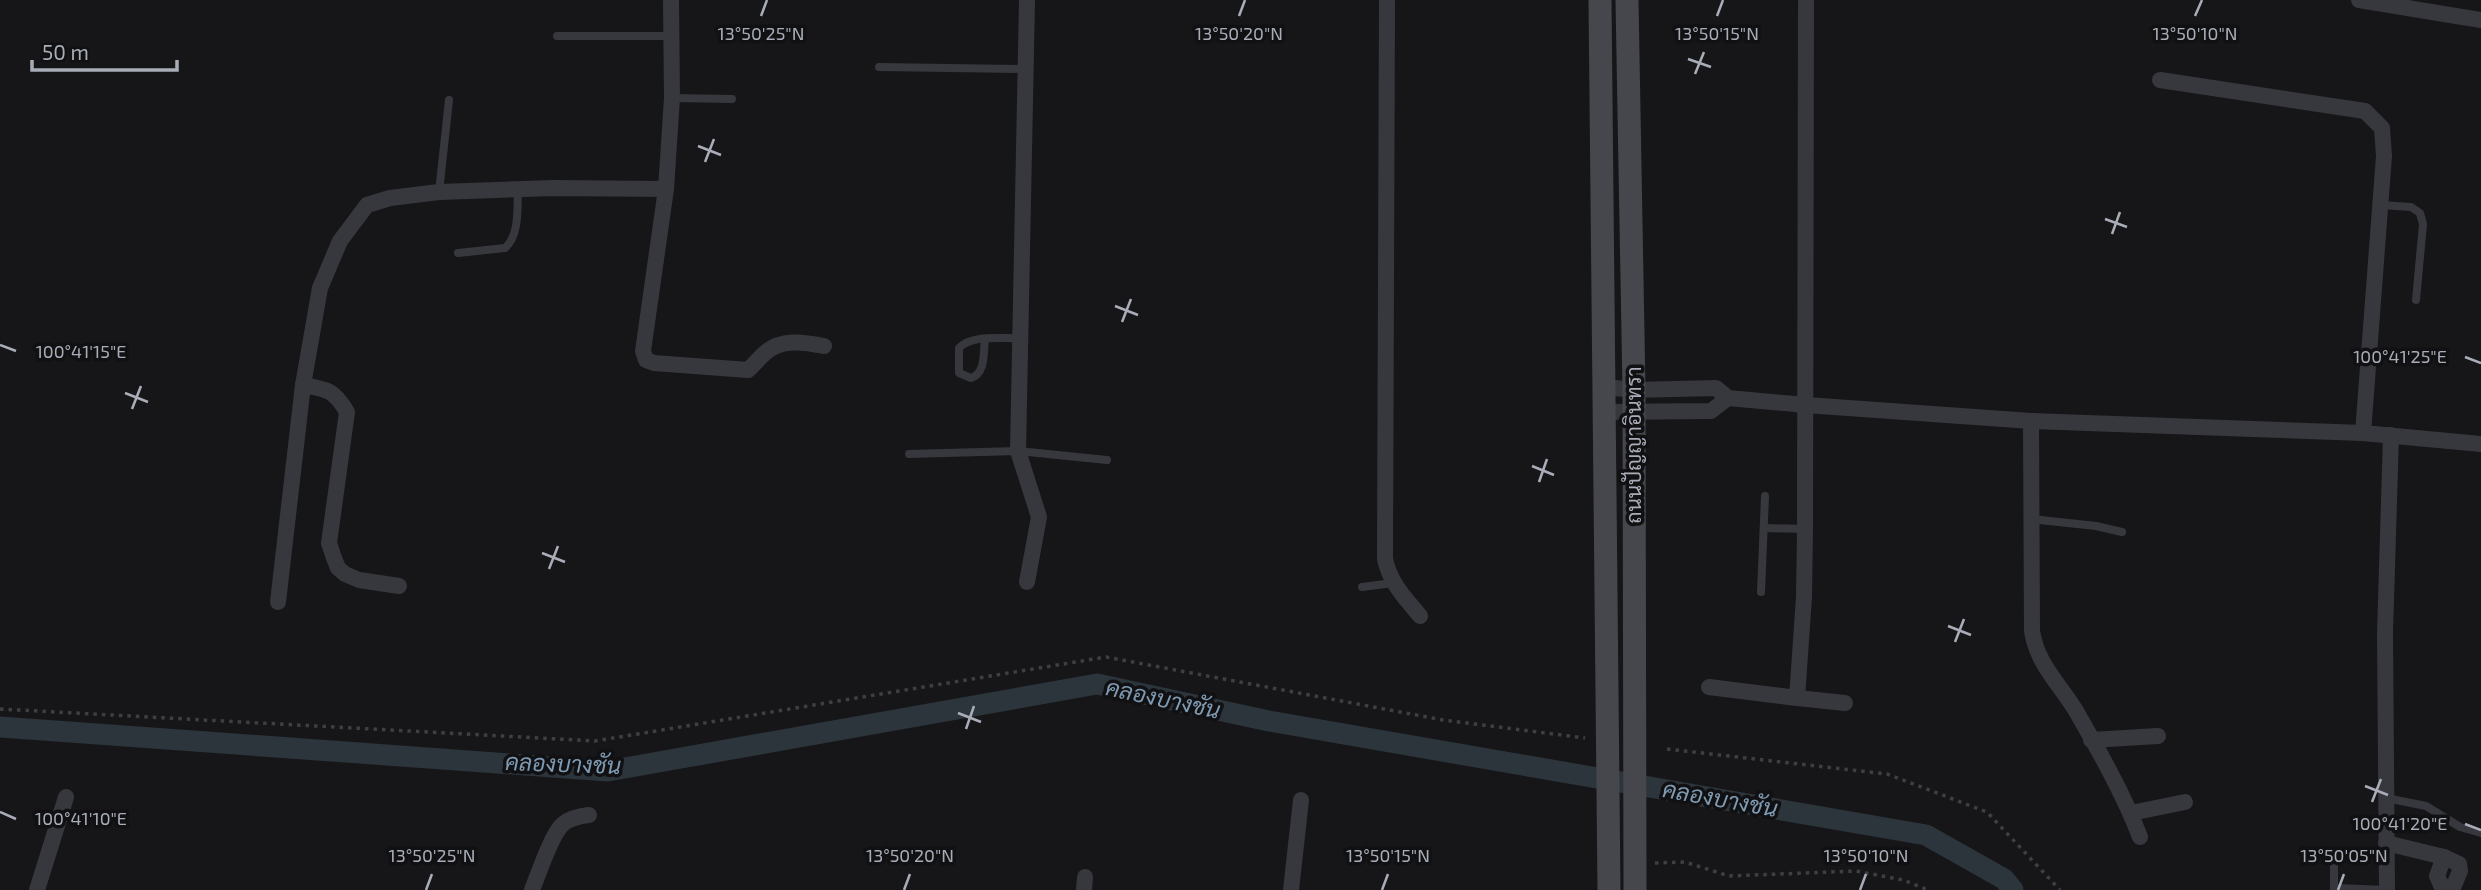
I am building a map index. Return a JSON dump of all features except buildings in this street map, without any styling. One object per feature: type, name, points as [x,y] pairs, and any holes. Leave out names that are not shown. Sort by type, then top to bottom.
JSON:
[{"type":"main road","name":"ถนนปัญญาอินทรา","points":[[1600,0],[1609,890]]},
{"type":"main road","name":"ถนนปัญญาอินทรา","points":[[1628,0],[1637,723],[1635,890]]},
{"type":"street","points":[[671,0],[672,98],[666,189],[643,351],[646,360],[654,363],[748,370],[764,353],[778,345],[798,341],[824,345]]},
{"type":"street","points":[[1027,0],[1018,451],[1039,517],[1027,582]]},
{"type":"street","points":[[1387,0],[1385,559],[1393,583],[1420,616]]},
{"type":"street","points":[[1797,698],[1804,597],[1805,529],[1806,0]]},
{"type":"street","points":[[2359,0],[2481,20]]},
{"type":"street","points":[[2160,80],[2365,111],[2382,128],[2384,156],[2363,433]]},
{"type":"street","points":[[278,602],[303,385],[320,289],[340,241],[367,205],[390,198],[439,192],[666,189]]},
{"type":"street","points":[[303,385],[326,389],[346,412],[329,543],[338,568],[359,580],[399,586]]},
{"type":"street","points":[[1605,387],[1634,401],[1711,411],[1728,398]]},
{"type":"street","points":[[1604,412],[1634,401],[1716,388],[1728,398],[1806,405],[2031,421],[2363,433],[2481,444]]},
{"type":"street","points":[[2031,421],[2032,631],[2035,648],[2041,662],[2075,709],[2131,813],[2140,836]]},
{"type":"street","points":[[2387,890],[2385,634],[2391,435]]},
{"type":"street","points":[[1709,687],[1845,703]]},
{"type":"street","points":[[2091,740],[2158,736]]},
{"type":"street","points":[[37,890],[66,797]]},
{"type":"street","points":[[1292,890],[1301,800]]},
{"type":"street","points":[[2131,813],[2185,802]]},
{"type":"street","points":[[532,890],[561,825],[576,817],[589,816]]},
{"type":"street","points":[[2386,843],[2459,864],[2458,880],[2452,890]]},
{"type":"lane","points":[[558,36],[671,36]]},
{"type":"lane","points":[[879,67],[1027,69]]},
{"type":"lane","points":[[672,98],[732,99]]},
{"type":"lane","points":[[439,192],[449,100]]},
{"type":"lane","points":[[458,253],[508,245],[516,223],[518,189]]},
{"type":"lane","points":[[2380,205],[2411,207],[2420,213],[2423,224],[2416,300]]},
{"type":"lane","points":[[985,340],[982,368],[978,374],[971,377],[959,373],[959,348],[964,342],[985,340],[1021,338]]},
{"type":"lane","points":[[909,454],[1018,451],[1107,460]]},
{"type":"lane","points":[[1761,592],[1765,496]]},
{"type":"lane","points":[[2031,519],[2096,526],[2122,532]]},
{"type":"lane","points":[[1763,528],[1805,529]]},
{"type":"lane","points":[[1362,587],[1393,583]]},
{"type":"lane","points":[[2386,798],[2426,806],[2460,827],[2481,833]]},
{"type":"lane","points":[[2334,866],[2335,889],[2387,890]]},
{"type":"path","points":[[0,709],[595,741],[1106,657],[1443,720],[1585,738]]},
{"type":"path","points":[[1667,749],[1887,774],[1987,812],[2060,890]]},
{"type":"path","points":[[1635,856],[1685,862],[1729,876],[1856,870],[1903,880],[1928,890]]},
{"type":"waterway","name":"คลองบางชัน","points":[[0,727],[608,771],[1097,684],[1269,721],[1926,835],[2004,879],[2013,890]]}]
